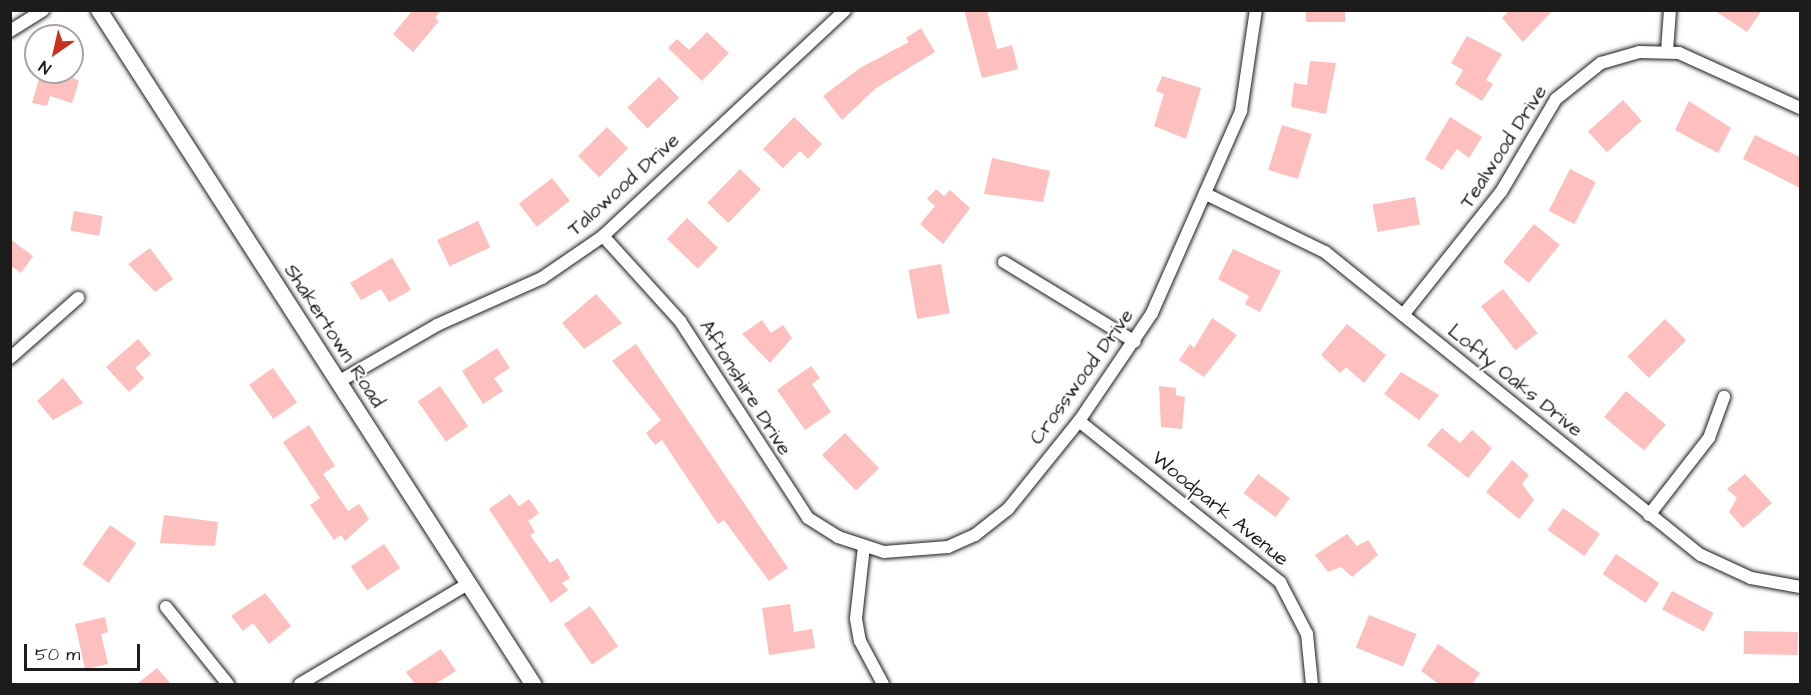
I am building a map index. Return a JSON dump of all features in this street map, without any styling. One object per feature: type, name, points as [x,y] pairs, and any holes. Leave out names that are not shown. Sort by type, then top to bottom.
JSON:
[{"type":"street","points":[[10,31],[43,10]]},
{"type":"street","name":"Shakertown Road","points":[[99,10],[533,684]]},
{"type":"street","name":"Talowood Drive","points":[[338,382],[437,325],[542,278],[603,236],[786,60],[845,10]]},
{"type":"street","name":"Crosswood Drive","points":[[864,546],[920,553],[975,535],[1008,509],[1079,421],[1135,342],[1208,195],[1241,111],[1256,10]]},
{"type":"street","points":[[1667,51],[1670,10]]},
{"type":"street","name":"Tealwood Drive","points":[[1403,315],[1501,192],[1566,88],[1613,58],[1667,51],[1711,63],[1800,108]]},
{"type":"street","name":"Lofty Oaks Drive","points":[[1208,195],[1306,240],[1403,315],[1649,515],[1718,565],[1800,587]]},
{"type":"street","name":"Aftonshire Drive","points":[[603,236],[680,321],[808,518],[864,546]]},
{"type":"street","points":[[1004,262],[1135,342]]},
{"type":"street","points":[[10,358],[78,298]]},
{"type":"street","points":[[1649,515],[1709,438],[1724,397]]},
{"type":"street","name":"Woodpark Avenue","points":[[1079,421],[1280,582],[1307,634],[1312,684]]},
{"type":"street","points":[[864,546],[856,619],[860,641],[883,684]]},
{"type":"street","points":[[300,684],[468,584]]},
{"type":"street","points":[[166,607],[228,684]]},
{"type":"building","points":[[413,10],[441,10],[435,18],[439,21],[413,52],[393,34]]},
{"type":"building","points":[[964,10],[987,10],[997,49],[1012,45],[1018,69],[982,78]]},
{"type":"building","points":[[1306,10],[1345,10],[1345,22],[1306,22]]},
{"type":"building","points":[[1510,10],[1553,10],[1523,42],[1502,18]]},
{"type":"building","points":[[1714,10],[1762,10],[1747,32]]},
{"type":"building","points":[[921,28],[935,52],[876,88],[842,120],[823,96],[860,68],[909,42],[906,38]]},
{"type":"building","points":[[707,32],[729,53],[702,81],[668,48],[677,39],[689,50]]},
{"type":"building","points":[[1467,36],[1502,54],[1486,80],[1493,84],[1482,101],[1455,84],[1463,70],[1451,63]]},
{"type":"building","points":[[1310,61],[1336,63],[1326,114],[1291,107],[1294,83],[1307,85]]},
{"type":"building","points":[[1162,76],[1201,88],[1186,139],[1154,126],[1164,94],[1156,91]]},
{"type":"building","points":[[659,77],[679,98],[647,128],[627,108]]},
{"type":"building","points":[[38,84],[78,84],[72,103],[50,96],[47,106],[32,103]]},
{"type":"building","points":[[1623,100],[1642,121],[1607,152],[1588,131]]},
{"type":"building","points":[[1689,101],[1731,128],[1718,153],[1675,130]]},
{"type":"building","points":[[794,117],[822,144],[808,159],[800,151],[783,168],[763,149]]},
{"type":"building","points":[[1450,117],[1482,137],[1469,158],[1457,149],[1442,170],[1425,159]]},
{"type":"building","points":[[1282,125],[1312,134],[1298,179],[1268,170]]},
{"type":"building","points":[[607,127],[628,148],[599,177],[578,156]]},
{"type":"building","points":[[1755,135],[1800,157],[1800,188],[1743,159]]},
{"type":"building","points":[[992,158],[1050,171],[1043,202],[984,194]]},
{"type":"building","points":[[740,169],[761,189],[728,223],[707,203]]},
{"type":"building","points":[[1570,169],[1596,182],[1575,224],[1549,211]]},
{"type":"building","points":[[552,178],[570,201],[537,227],[519,204]]},
{"type":"building","points":[[936,189],[944,196],[950,190],[970,208],[943,244],[920,224],[935,206],[927,199]]},
{"type":"building","points":[[1415,197],[1420,225],[1378,232],[1373,204]]},
{"type":"building","points":[[74,211],[103,216],[99,236],[71,231]]},
{"type":"building","points":[[687,218],[718,248],[698,269],[667,239]]},
{"type":"building","points":[[478,221],[490,247],[449,266],[437,240]]},
{"type":"building","points":[[1534,224],[1560,245],[1529,283],[1503,262]]},
{"type":"building","points":[[10,239],[33,256],[21,273],[10,265]]},
{"type":"building","points":[[150,248],[173,279],[155,292],[128,264]]},
{"type":"building","points":[[1233,249],[1281,271],[1260,312],[1245,304],[1249,296],[1218,279]]},
{"type":"building","points":[[392,258],[411,290],[389,302],[381,289],[361,300],[350,283]]},
{"type":"building","points":[[941,264],[950,313],[917,319],[909,270]]},
{"type":"building","points":[[1503,289],[1537,333],[1515,350],[1481,306]]},
{"type":"building","points":[[596,294],[622,323],[584,349],[562,323]]},
{"type":"building","points":[[1212,318],[1237,335],[1204,377],[1179,360],[1190,344],[1194,348]]},
{"type":"building","points":[[1665,319],[1686,340],[1649,378],[1628,356]]},
{"type":"building","points":[[762,320],[771,333],[783,325],[792,338],[770,363],[742,334]]},
{"type":"building","points":[[1347,324],[1386,355],[1364,383],[1346,367],[1340,373],[1321,355]]},
{"type":"building","points":[[138,339],[151,354],[135,368],[144,378],[129,392],[106,367]]},
{"type":"building","points":[[636,344],[788,568],[769,581],[724,520],[718,524],[662,440],[655,445],[646,433],[661,420],[612,361]]},
{"type":"building","points":[[497,348],[510,368],[494,378],[503,391],[483,404],[462,371]]},
{"type":"building","points":[[811,366],[820,378],[812,384],[831,412],[805,430],[777,390]]},
{"type":"building","points":[[273,368],[297,402],[273,419],[249,385]]},
{"type":"building","points":[[1401,372],[1439,395],[1419,420],[1384,394]]},
{"type":"building","points":[[63,378],[83,403],[53,420],[37,401]]},
{"type":"building","points":[[440,386],[468,426],[446,442],[418,401]]},
{"type":"building","points":[[1159,386],[1176,388],[1176,395],[1185,397],[1182,429],[1161,427]]},
{"type":"building","points":[[1626,391],[1666,424],[1644,450],[1604,417]]},
{"type":"building","points":[[309,425],[335,466],[323,474],[348,511],[359,504],[369,519],[345,541],[341,535],[334,540],[310,505],[320,498],[283,442]]},
{"type":"building","points":[[1442,428],[1460,443],[1472,430],[1492,448],[1468,478],[1427,445]]},
{"type":"building","points":[[845,433],[879,468],[856,490],[822,455]]},
{"type":"building","points":[[1512,460],[1529,475],[1522,484],[1534,500],[1519,519],[1486,492]]},
{"type":"building","points":[[1258,474],[1290,498],[1276,517],[1244,493]]},
{"type":"building","points":[[1745,474],[1772,503],[1743,528],[1729,512],[1737,498],[1727,489]]},
{"type":"building","points":[[510,494],[519,506],[529,499],[539,513],[528,521],[535,532],[530,535],[550,563],[558,558],[570,578],[562,583],[568,590],[551,603],[489,509]]},
{"type":"building","points":[[1563,508],[1600,534],[1584,556],[1548,530]]},
{"type":"building","points":[[164,515],[218,522],[215,546],[160,543]]},
{"type":"building","points":[[110,525],[136,543],[109,583],[82,564]]},
{"type":"building","points":[[1347,534],[1357,546],[1368,540],[1378,555],[1352,577],[1341,567],[1328,572],[1315,555]]},
{"type":"building","points":[[384,544],[400,568],[367,590],[351,566]]},
{"type":"building","points":[[1616,554],[1659,583],[1646,603],[1603,574]]},
{"type":"building","points":[[1672,591],[1713,613],[1704,632],[1662,610]]},
{"type":"building","points":[[265,593],[291,626],[269,644],[253,623],[243,631],[231,616]]},
{"type":"building","points":[[790,604],[794,632],[812,629],[815,648],[769,655],[762,608]]},
{"type":"building","points":[[590,606],[618,646],[592,664],[564,624]]},
{"type":"building","points":[[1369,615],[1416,634],[1403,667],[1356,647]]},
{"type":"building","points":[[105,617],[108,632],[101,634],[108,664],[85,669],[75,624]]},
{"type":"building","points":[[1744,631],[1798,632],[1798,655],[1744,654]]},
{"type":"building","points":[[1438,644],[1480,673],[1472,684],[1439,684],[1421,671]]},
{"type":"building","points":[[441,649],[456,671],[435,684],[415,684],[406,672]]},
{"type":"building","points":[[157,668],[171,684],[137,684]]}]
